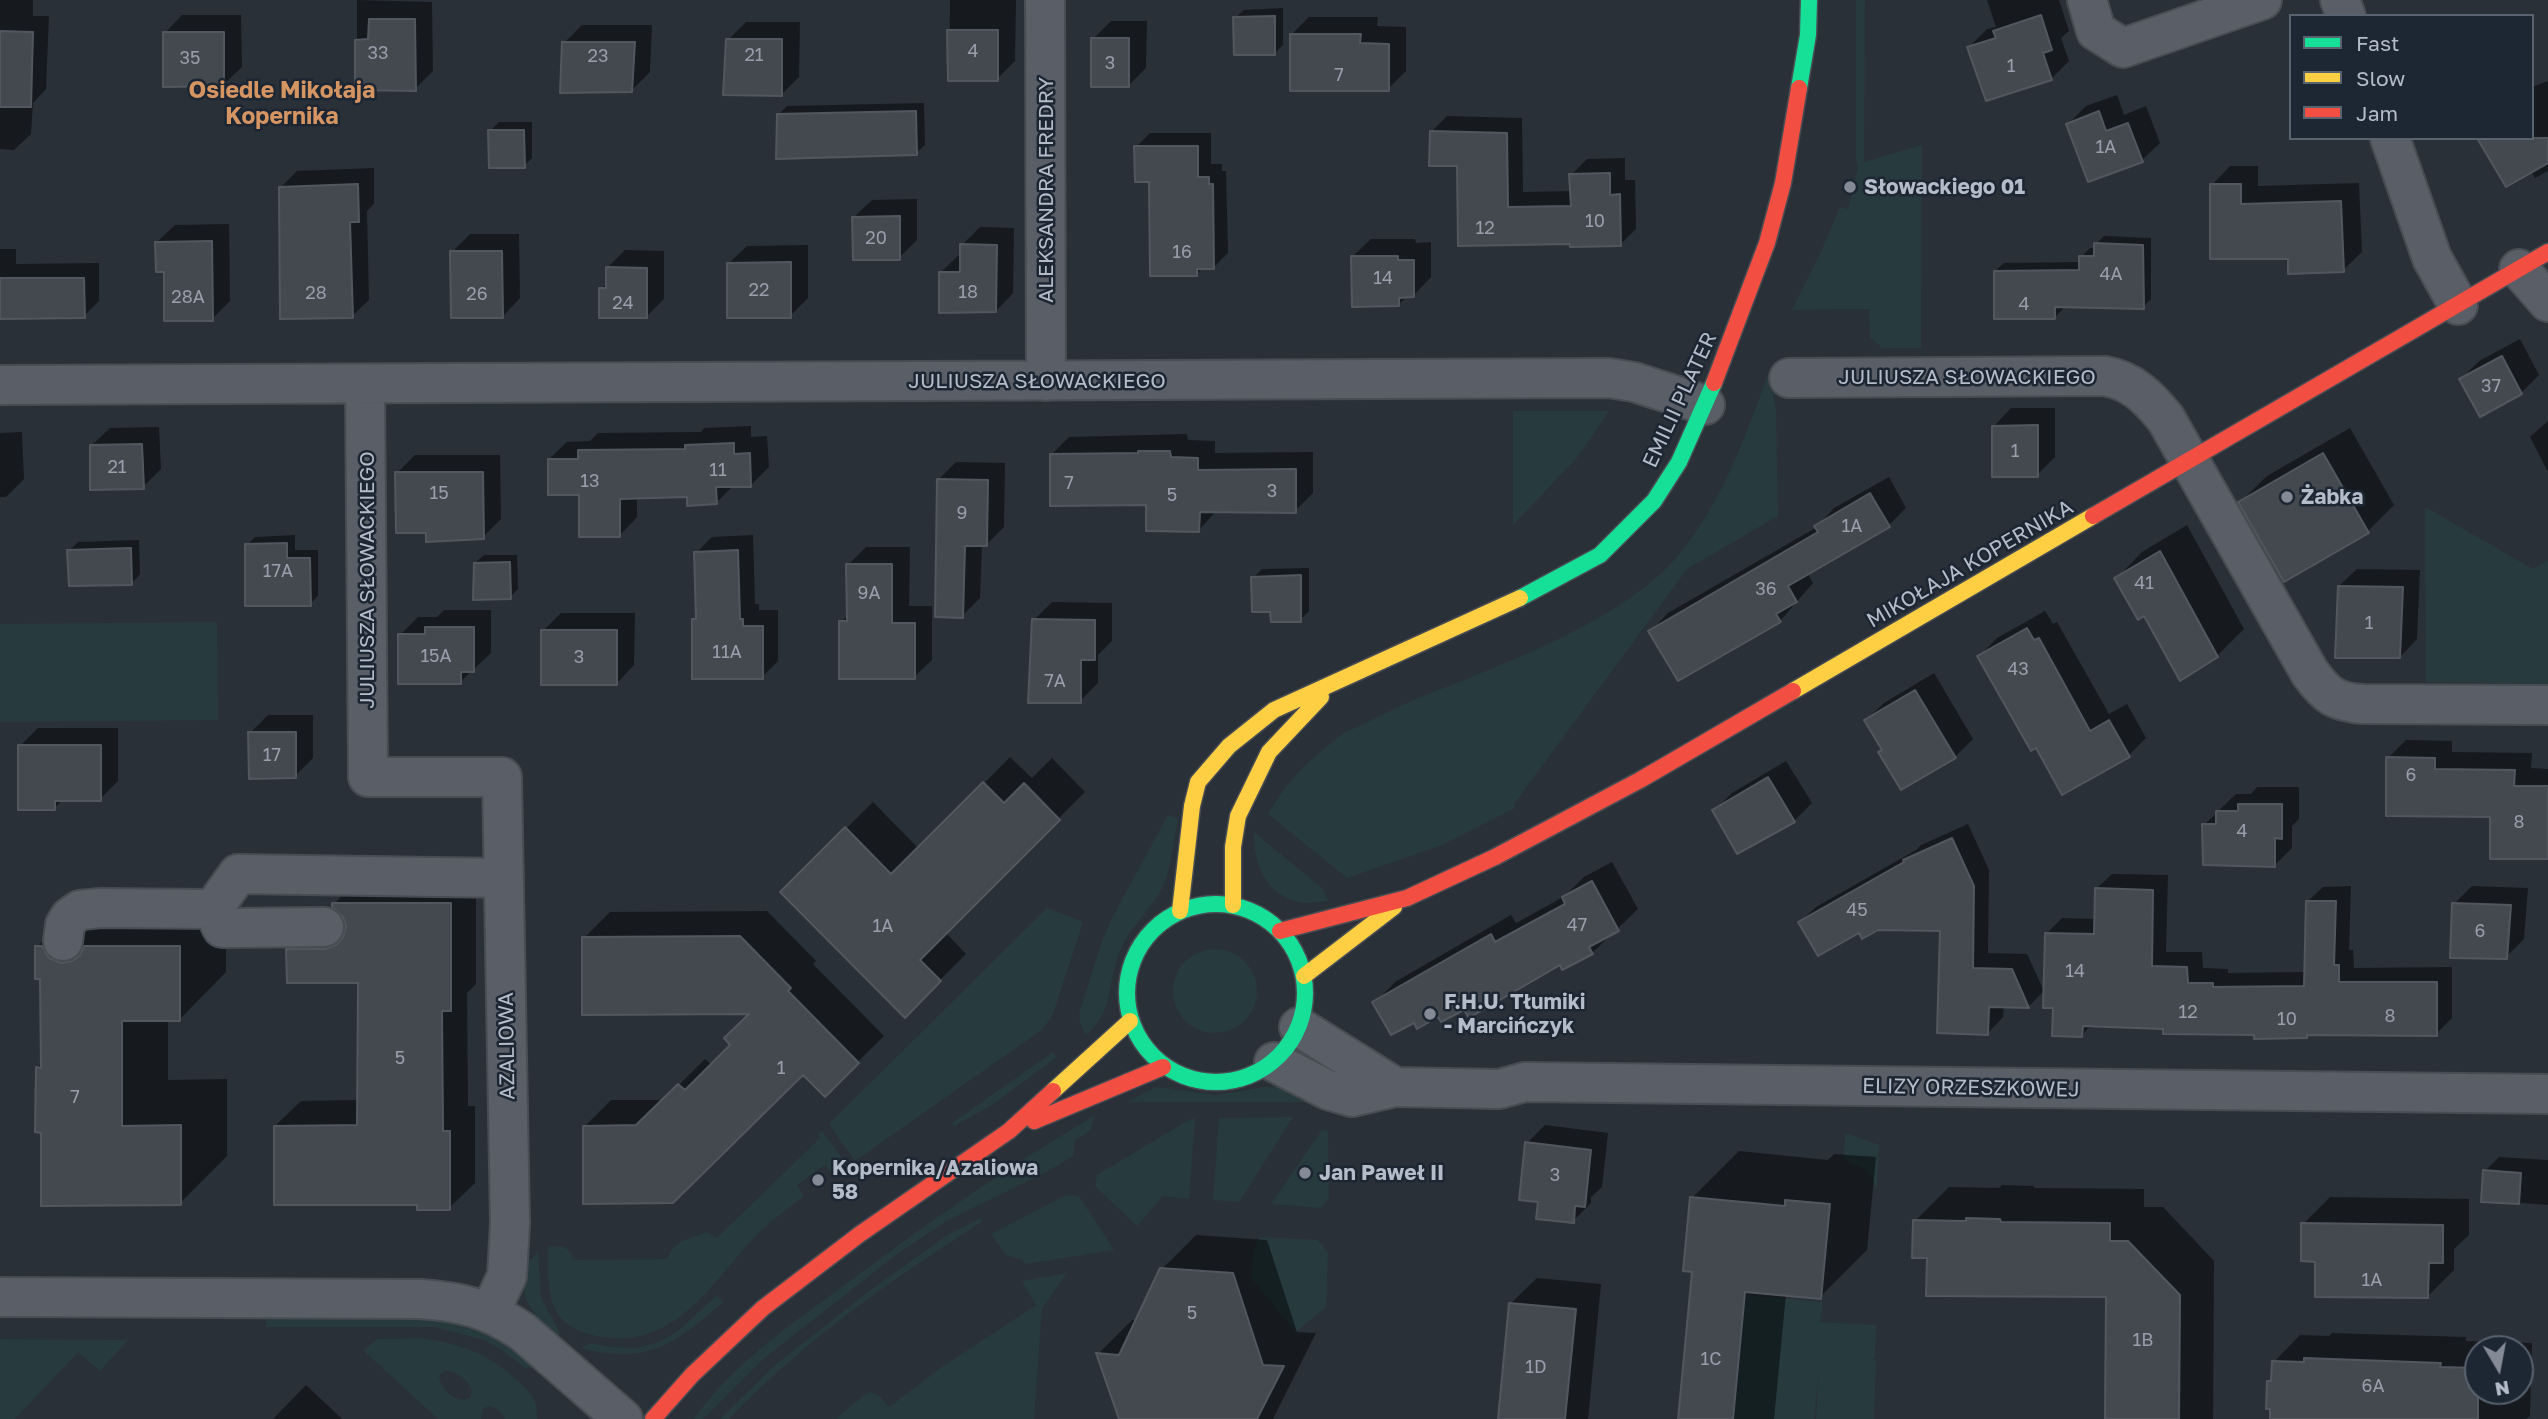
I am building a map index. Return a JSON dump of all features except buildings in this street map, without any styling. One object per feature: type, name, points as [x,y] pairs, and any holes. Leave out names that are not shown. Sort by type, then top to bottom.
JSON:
[{"type":"street","name":"ALEKSANDRA FREDRY","points":[[1045,0],[1046,381]]},
{"type":"street","name":"EMILII PLATER","points":[[1180,911],[1192,806],[1198,782],[1229,746],[1274,710],[1520,598],[1600,555],[1654,500],[1679,462],[1705,405],[1767,243],[1783,183],[1808,35],[1809,0]]},
{"type":"street","points":[[2087,0],[2096,31],[2123,48],[2262,0]]},
{"type":"street","points":[[2391,140],[2432,258],[2458,305]]},
{"type":"street","points":[[2534,261],[2548,302]]},
{"type":"street","name":"MIKOŁAJA KOPERNIKA","points":[[1280,931],[1407,898],[1495,857],[1640,780],[2534,261]]},
{"type":"street","name":"JULIUSZA SŁOWACKIEGO","points":[[1789,378],[2105,376],[2120,379],[2151,400],[2166,419],[2310,673],[2325,692],[2343,703],[2548,705]]},
{"type":"street","name":"JULIUSZA SŁOWACKIEGO","points":[[0,385],[1609,379],[1634,382],[1705,405]]},
{"type":"street","name":"JULIUSZA SŁOWACKIEGO","points":[[365,384],[368,777],[502,777]]},
{"type":"street","name":"EMILII PLATER","points":[[1233,905],[1233,847],[1238,816],[1248,794],[1269,752],[1339,679]]},
{"type":"street","name":"AZALIOWA","points":[[490,1312],[507,1276],[510,1223],[502,777]]},
{"type":"street","points":[[213,909],[237,874],[503,878]]},
{"type":"street","name":"MIKOŁAJA KOPERNIKA","points":[[1304,976],[1407,898]]},
{"type":"street","points":[[1206,904],[1233,905],[1259,915],[1280,931],[1295,952],[1304,976],[1305,1002],[1299,1027],[1289,1046],[1274,1062],[1249,1077],[1220,1083],[1190,1080],[1163,1067],[1143,1047],[1130,1021],[1125,995],[1129,969],[1140,945],[1157,924],[1180,911],[1206,904]]},
{"type":"street","points":[[213,909],[222,928],[324,927]]},
{"type":"street","points":[[63,941],[65,925],[70,917],[80,910],[213,909]]},
{"type":"street","points":[[653,1419],[692,1375],[763,1308],[860,1234],[1009,1131],[1130,1021]]},
{"type":"street","points":[[1299,1027],[1395,1087]]},
{"type":"street","name":"ELIZY ORZESZKOWEJ","points":[[1274,1062],[1328,1090],[1352,1097],[1395,1087],[1499,1088],[1525,1082],[2548,1094]]},
{"type":"street","points":[[1009,1131],[1163,1067]]},
{"type":"street","points":[[0,1297],[450,1301],[490,1312],[523,1332],[623,1419]]},
{"type":"green space","points":[[1856,0],[1865,0],[1864,162],[1922,145],[1921,348],[1882,348],[1870,337],[1869,309],[1792,310],[1840,207],[1848,209],[1858,167]]},
{"type":"green space","points":[[1769,372],[1776,409],[1778,516],[1687,569],[1514,804],[1515,808],[1442,845],[1347,878],[1268,814],[1285,788],[1302,769],[1344,733],[1562,637],[1629,599],[1657,577],[1680,553],[1709,511],[1742,444]]},
{"type":"green space","points":[[1513,411],[1609,411],[1576,459],[1513,525]]},
{"type":"green space","points":[[2427,508],[2533,569],[2548,560],[2548,684],[2426,682]]},
{"type":"green space","points":[[217,622],[218,720],[0,722],[0,624]]},
{"type":"green space","points":[[1168,815],[1178,819],[1165,881],[1158,896],[1122,946],[1107,1004],[1096,1025],[1086,1035],[1079,1014],[1102,941]]},
{"type":"green space","points":[[1254,832],[1322,888],[1328,901],[1299,902],[1288,898],[1270,885],[1259,866]]},
{"type":"green space","points":[[1047,908],[1083,922],[1053,1014],[1043,1029],[855,1161],[829,1124]]},
{"type":"green space","points":[[1207,949],[1223,949],[1239,956],[1250,967],[1257,983],[1254,1007],[1245,1021],[1223,1033],[1207,1033],[1191,1026],[1180,1015],[1173,999],[1173,983],[1180,967],[1191,956]]},
{"type":"green space","points":[[1053,1052],[1057,1057],[992,1105],[954,1126],[952,1123]]},
{"type":"green space","points":[[1156,1087],[1216,1095],[1264,1087],[1287,1087],[1311,1096],[1308,1102],[1127,1102]]},
{"type":"green space","points":[[1094,1116],[1091,1130],[1075,1140],[1073,1156],[947,1221],[900,1252],[763,1359],[703,1419],[694,1419],[726,1380],[785,1329],[967,1197]]},
{"type":"green space","points":[[1293,1117],[1239,1202],[1213,1200],[1219,1118]]},
{"type":"green space","points":[[1195,1118],[1189,1199],[1163,1196],[1137,1226],[1095,1186],[1097,1175]]},
{"type":"green space","points":[[1322,1130],[1328,1131],[1329,1198],[1321,1208],[1271,1204]]},
{"type":"green space","points":[[822,1131],[848,1166],[833,1176],[825,1165],[797,1185],[804,1196],[757,1234],[700,1299],[682,1315],[663,1328],[641,1336],[616,1338],[588,1334],[563,1320],[556,1310],[549,1287],[548,1246],[565,1247],[573,1260],[668,1259],[673,1248],[689,1238],[707,1232],[717,1238],[820,1138],[818,1135]]},
{"type":"green space","points":[[1845,1133],[1879,1145],[1877,1188],[1866,1170],[1844,1159]]},
{"type":"green space","points":[[1066,1195],[1079,1196],[1114,1250],[1026,1264],[1021,1259],[1007,1256],[991,1234]]},
{"type":"green space","points":[[981,1218],[983,1221],[915,1265],[818,1337],[729,1419],[720,1419],[775,1365],[869,1291],[949,1234]]},
{"type":"green space","points":[[1259,1237],[1318,1240],[1328,1253],[1326,1307],[1296,1332],[1251,1278],[1254,1249]]},
{"type":"green space","points":[[538,1251],[541,1298],[559,1331],[559,1337],[533,1312],[525,1293],[525,1272],[530,1259]]},
{"type":"green space","points":[[1067,1273],[1042,1308],[1034,1419],[836,1419],[871,1392],[889,1407],[942,1367],[1036,1305],[1022,1281]]},
{"type":"green space","points":[[717,1295],[723,1302],[690,1330],[659,1348],[625,1354],[581,1348],[590,1343],[636,1348],[659,1342],[678,1331]]},
{"type":"green space","points":[[1745,1295],[1823,1302],[1820,1322],[1876,1325],[1875,1358],[1871,1359],[1876,1360],[1874,1419],[1816,1419],[1819,1368],[1814,1419],[1734,1419]]},
{"type":"green space","points":[[410,1317],[448,1322],[486,1332],[512,1347],[534,1367],[525,1368],[484,1340],[434,1327],[266,1327],[266,1319]]},
{"type":"green space","points":[[420,1338],[474,1351],[508,1372],[527,1390],[535,1402],[537,1419],[505,1419],[498,1410],[490,1406],[483,1409],[481,1419],[438,1419],[364,1351],[377,1339]],"holes":[[[449,1371],[465,1379],[472,1391],[470,1398],[460,1399],[446,1391],[439,1376]]]},
{"type":"green space","points":[[0,1339],[128,1340],[100,1371],[78,1352],[15,1419],[0,1419]]},
{"type":"traffic: fast","points":[[1799,88],[1808,35],[1809,0]]},
{"type":"traffic: fast","points":[[1520,598],[1600,555],[1654,501],[1679,462],[1714,383]]},
{"type":"traffic: fast","points":[[1216,904],[1250,910],[1279,930],[1299,959],[1305,993],[1299,1027],[1279,1056],[1250,1076],[1216,1082],[1182,1076],[1153,1056],[1133,1027],[1127,993],[1133,959],[1153,930],[1182,910],[1216,904]]},
{"type":"traffic: slow","points":[[1793,691],[2093,516]]},
{"type":"traffic: slow","points":[[1180,911],[1192,806],[1198,782],[1229,746],[1274,710],[1520,598]]},
{"type":"traffic: slow","points":[[1233,905],[1233,847],[1238,816],[1269,752],[1321,697]]},
{"type":"traffic: slow","points":[[1304,976],[1394,907]]},
{"type":"traffic: slow","points":[[1053,1091],[1130,1021]]},
{"type":"traffic: jam","points":[[1714,383],[1767,243],[1783,183],[1799,88]]},
{"type":"traffic: jam","points":[[2093,516],[2548,252]]},
{"type":"traffic: jam","points":[[1280,931],[1407,898],[1495,857],[1640,780],[1793,691]]},
{"type":"traffic: jam","points":[[1034,1121],[1163,1067]]},
{"type":"traffic: jam","points":[[653,1419],[692,1375],[763,1308],[860,1234],[1009,1131],[1053,1091]]},
{"type":"place","name":"Słowackiego 01","points":[[1850,187]]},
{"type":"place","name":"Żabka","points":[[2287,497]]},
{"type":"place","name":"F.H.U. Tłumiki - Marcińczyk","points":[[1430,1014]]},
{"type":"place","name":"Jan Paweł II","points":[[1305,1173]]},
{"type":"place","name":"Kopernika/Azaliowa 58","points":[[818,1180]]},
{"type":"district","name":"Osiedle Mikołaja Kopernika","points":[[282,104]]}]
